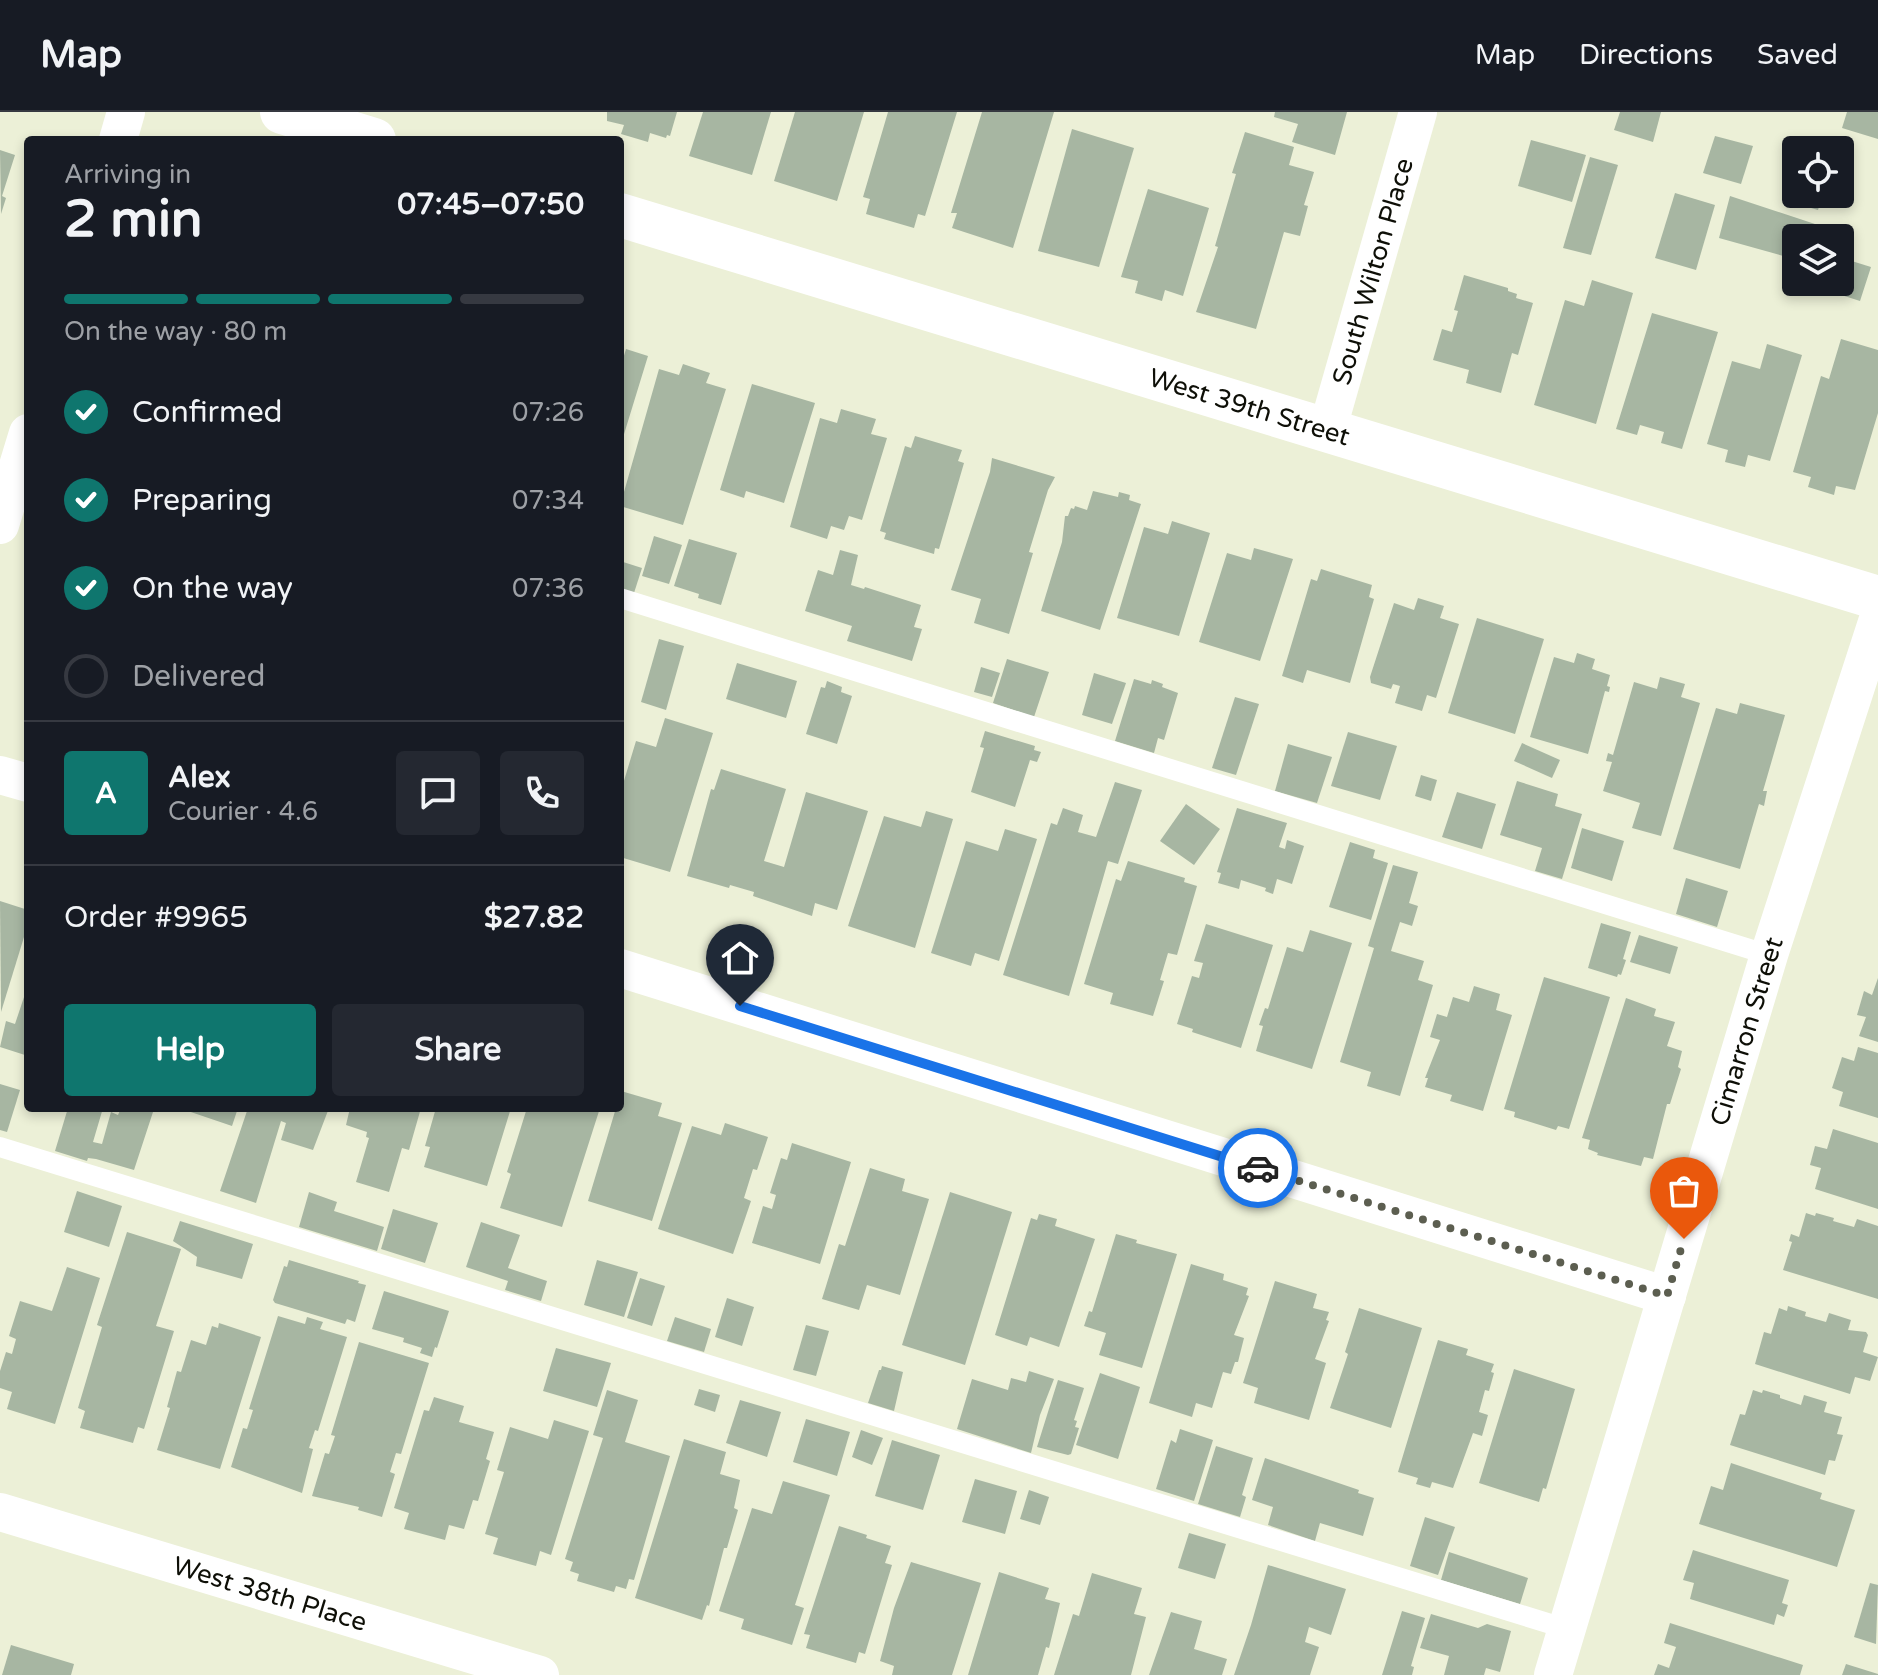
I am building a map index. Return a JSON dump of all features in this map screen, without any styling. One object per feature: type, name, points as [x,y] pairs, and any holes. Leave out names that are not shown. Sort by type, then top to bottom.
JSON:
[{"type":"street","points":[[119,136],[126,112]]},
{"type":"street","points":[[282,112],[361,136]]},
{"type":"street","name":"South Wilton Place","points":[[1327,431],[1418,112]]},
{"type":"street","name":"West 39th Street","points":[[624,216],[1878,598]]},
{"type":"street","points":[[0,525],[24,446]]},
{"type":"street","name":"Cimarron Street","points":[[1553,1675],[1769,955],[1878,619]]},
{"type":"street","points":[[0,775],[24,782]]},
{"type":"street","points":[[624,969],[1667,1296]]},
{"type":"street","name":"West 38th Place","points":[[0,1512],[540,1675]]},
{"type":"lane","points":[[624,599],[1769,955]]},
{"type":"lane","points":[[0,1147],[1567,1629]]},
{"type":"building","points":[[607,112],[677,112],[670,136],[666,138],[650,133],[648,142],[621,134],[624,125],[607,121]]},
{"type":"building","points":[[703,112],[771,112],[752,175],[689,156]]},
{"type":"building","points":[[795,112],[864,112],[837,201],[774,181]]},
{"type":"building","points":[[888,112],[957,112],[925,216],[918,214],[914,228],[866,214],[870,199],[863,197]]},
{"type":"building","points":[[982,112],[1054,112],[1013,248],[952,228],[957,213],[951,213]]},
{"type":"building","points":[[1275,112],[1347,112],[1335,155],[1292,142],[1298,124],[1274,117]]},
{"type":"building","points":[[1620,112],[1661,112],[1653,142],[1614,130]]},
{"type":"building","points":[[1847,112],[1878,112],[1878,139],[1842,128]]},
{"type":"building","points":[[1072,129],[1134,148],[1099,267],[1038,251]]},
{"type":"building","points":[[1245,132],[1294,147],[1289,165],[1314,172],[1304,205],[1308,206],[1300,236],[1284,232],[1256,329],[1196,312],[1218,247],[1215,246],[1236,174],[1232,173]]},
{"type":"building","points":[[1715,136],[1753,146],[1741,184],[1703,173]]},
{"type":"building","points":[[1531,140],[1586,155],[1572,202],[1518,186]]},
{"type":"building","points":[[0,150],[15,155],[2,196],[6,198],[1,214]]},
{"type":"building","points":[[1590,157],[1618,165],[1591,255],[1563,248]]},
{"type":"building","points":[[1148,189],[1209,208],[1183,296],[1165,290],[1162,301],[1135,293],[1138,281],[1121,277]]},
{"type":"building","points":[[1675,193],[1715,205],[1696,270],[1655,258]]},
{"type":"building","points":[[1730,196],[1815,224],[1782,224],[1782,256],[1719,238]]},
{"type":"building","points":[[1854,262],[1871,267],[1860,301],[1844,296],[1854,296]]},
{"type":"building","points":[[1464,275],[1508,288],[1508,291],[1517,294],[1516,298],[1533,303],[1518,355],[1512,353],[1501,393],[1466,383],[1469,370],[1433,360],[1442,329],[1452,332],[1458,311],[1454,310]]},
{"type":"building","points":[[1592,280],[1633,293],[1596,424],[1534,405],[1565,300],[1584,306]]},
{"type":"building","points":[[1652,313],[1718,332],[1682,449],[1661,443],[1664,432],[1640,425],[1637,435],[1616,429]]},
{"type":"building","points":[[1841,339],[1878,350],[1878,413],[1855,490],[1836,486],[1834,495],[1808,487],[1811,477],[1793,472],[1821,376],[1829,379]]},
{"type":"building","points":[[1767,344],[1802,355],[1770,461],[1748,455],[1745,467],[1725,462],[1728,450],[1707,444],[1732,361],[1760,369]]},
{"type":"building","points":[[626,349],[648,356],[624,434]]},
{"type":"building","points":[[683,364],[710,373],[706,383],[726,389],[683,525],[624,507],[624,492],[659,369],[679,375]]},
{"type":"building","points":[[752,384],[815,403],[784,503],[746,491],[744,498],[720,490]]},
{"type":"building","points":[[841,409],[876,419],[871,434],[887,438],[862,520],[849,516],[844,530],[831,526],[827,539],[790,527],[820,418],[837,423]]},
{"type":"building","points":[[915,436],[962,450],[958,461],[964,463],[939,549],[935,548],[934,554],[884,539],[886,533],[880,531],[905,446],[911,448]]},
{"type":"building","points":[[992,458],[1055,477],[1029,552],[1033,553],[1009,634],[974,623],[981,599],[951,590]]},
{"type":"building","points":[[1093,491],[1118,497],[1119,492],[1130,495],[1129,500],[1141,504],[1100,630],[1041,611],[1062,542],[1065,516],[1075,506],[1087,510]]},
{"type":"building","points":[[1172,521],[1210,533],[1179,636],[1117,618],[1144,527],[1168,534]]},
{"type":"building","points":[[654,536],[682,545],[669,584],[642,576]]},
{"type":"building","points":[[689,539],[737,553],[721,605],[674,586]]},
{"type":"building","points":[[1254,548],[1293,559],[1260,661],[1199,642],[1227,553],[1251,560]]},
{"type":"building","points":[[840,550],[858,555],[851,585],[921,605],[914,627],[922,629],[912,661],[847,641],[852,626],[805,611],[818,570],[833,575]]},
{"type":"building","points":[[624,562],[642,568],[634,593],[624,589]]},
{"type":"building","points":[[1321,569],[1372,585],[1369,597],[1374,599],[1350,683],[1307,670],[1303,683],[1282,676],[1311,579],[1317,581]]},
{"type":"building","points":[[1418,598],[1444,606],[1440,618],[1459,624],[1436,698],[1427,695],[1422,711],[1395,703],[1400,686],[1393,684],[1391,689],[1371,683],[1370,677],[1394,603],[1414,610]]},
{"type":"building","points":[[1477,618],[1544,639],[1515,734],[1448,713]]},
{"type":"building","points":[[659,639],[684,646],[666,710],[641,702]]},
{"type":"building","points":[[1577,653],[1595,659],[1592,669],[1610,675],[1609,692],[1605,691],[1588,754],[1530,737],[1554,657],[1574,663]]},
{"type":"building","points":[[1007,659],[1049,672],[1034,717],[993,703]]},
{"type":"building","points":[[737,663],[797,681],[786,718],[726,699]]},
{"type":"building","points":[[981,667],[1000,673],[992,697],[974,692]]},
{"type":"building","points":[[1094,673],[1126,683],[1112,724],[1082,715]]},
{"type":"building","points":[[1660,677],[1685,684],[1681,697],[1700,703],[1661,836],[1632,828],[1640,803],[1603,791],[1612,762],[1606,761],[1608,753],[1613,755],[1634,682],[1657,689]]},
{"type":"building","points":[[1134,679],[1151,684],[1152,680],[1178,693],[1164,740],[1158,738],[1154,753],[1115,741]]},
{"type":"building","points":[[827,681],[842,687],[841,692],[852,696],[837,744],[806,734],[821,687],[825,688]]},
{"type":"building","points":[[1235,697],[1259,704],[1236,775],[1212,768]]},
{"type":"building","points":[[1740,703],[1785,715],[1763,791],[1767,791],[1764,806],[1759,804],[1740,869],[1673,849],[1716,708],[1737,714]]},
{"type":"building","points":[[665,718],[713,733],[670,872],[624,858],[624,781],[636,741],[656,747]]},
{"type":"building","points":[[985,731],[1035,746],[1034,750],[1041,752],[1037,762],[1030,760],[1015,807],[971,792],[984,748],[980,747]]},
{"type":"building","points":[[1348,732],[1397,746],[1380,800],[1331,786]]},
{"type":"building","points":[[1522,743],[1560,760],[1552,778],[1514,761]]},
{"type":"building","points":[[1288,744],[1332,757],[1317,803],[1275,791]]},
{"type":"building","points":[[721,769],[786,789],[764,861],[784,867],[806,792],[868,811],[837,910],[815,903],[812,916],[753,896],[754,892],[687,876],[711,789],[714,790]]},
{"type":"building","points":[[1421,775],[1437,780],[1431,801],[1415,796]]},
{"type":"building","points":[[1517,781],[1558,794],[1555,806],[1582,814],[1562,879],[1535,871],[1542,848],[1500,835]]},
{"type":"building","points":[[1115,782],[1142,790],[1118,864],[1108,861],[1069,996],[1003,975],[1051,823],[1057,825],[1063,808],[1083,815],[1078,832],[1096,837]]},
{"type":"building","points":[[1457,792],[1496,804],[1482,849],[1442,837]]},
{"type":"building","points":[[1186,804],[1220,829],[1194,865],[1160,841]]},
{"type":"building","points":[[1237,808],[1287,823],[1279,847],[1285,849],[1287,840],[1304,846],[1292,884],[1277,879],[1273,894],[1265,891],[1266,888],[1241,880],[1239,889],[1218,883],[1221,873],[1217,872]]},
{"type":"building","points":[[926,811],[953,819],[915,948],[848,926],[884,816],[921,827]]},
{"type":"building","points":[[1582,828],[1624,841],[1612,881],[1571,868]]},
{"type":"building","points":[[1005,829],[1037,839],[999,961],[975,953],[971,966],[931,953],[966,841],[998,851]]},
{"type":"building","points":[[1350,842],[1375,850],[1373,858],[1388,863],[1371,920],[1329,907]]},
{"type":"building","points":[[1128,861],[1185,878],[1184,882],[1197,886],[1177,955],[1168,953],[1160,980],[1164,981],[1153,1016],[1110,1004],[1113,993],[1084,984],[1116,879],[1121,881]]},
{"type":"building","points":[[1393,865],[1418,872],[1409,903],[1418,906],[1412,926],[1400,922],[1391,951],[1424,961],[1418,980],[1433,985],[1400,1096],[1367,1086],[1371,1072],[1340,1062],[1374,948],[1368,946]]},
{"type":"building","points":[[1686,878],[1728,891],[1717,927],[1676,914]]},
{"type":"building","points":[[0,901],[24,909],[24,937],[1,1012]]},
{"type":"building","points":[[1601,923],[1631,932],[1623,959],[1626,960],[1621,975],[1617,977],[1588,968]]},
{"type":"building","points":[[1206,924],[1273,945],[1241,1048],[1177,1024],[1192,976],[1199,978],[1203,963],[1194,961]]},
{"type":"building","points":[[1310,930],[1352,943],[1312,1069],[1256,1051],[1263,1026],[1259,1025],[1265,1008],[1268,1009],[1287,947],[1303,952]]},
{"type":"building","points":[[1639,935],[1678,947],[1670,974],[1630,962]]},
{"type":"building","points":[[1544,977],[1610,997],[1569,1129],[1558,1126],[1556,1130],[1514,1117],[1515,1112],[1504,1109]]},
{"type":"building","points":[[1878,978],[1878,1042],[1859,1036],[1866,1017],[1857,1015],[1864,991],[1872,995]]},
{"type":"building","points":[[1474,986],[1500,994],[1496,1010],[1512,1015],[1483,1111],[1450,1101],[1452,1095],[1425,1087],[1428,1078],[1425,1078],[1440,1040],[1430,1037],[1437,1014],[1447,1017],[1453,997],[1469,1002]]},
{"type":"building","points":[[24,997],[24,1055],[0,1047],[6,1021],[15,1024]]},
{"type":"building","points":[[1626,998],[1656,1009],[1654,1016],[1675,1022],[1667,1046],[1682,1051],[1678,1067],[1681,1069],[1670,1104],[1667,1104],[1653,1159],[1644,1157],[1641,1166],[1597,1155],[1588,1149],[1590,1140],[1582,1138]]},
{"type":"building","points":[[1858,1047],[1878,1053],[1878,1118],[1839,1106],[1843,1092],[1832,1088],[1842,1057],[1854,1061]]},
{"type":"building","points":[[0,1084],[20,1090],[7,1132],[0,1130]]},
{"type":"building","points":[[624,1092],[662,1103],[658,1116],[682,1123],[652,1221],[588,1201],[615,1112],[624,1112]]},
{"type":"building","points":[[67,1112],[102,1112],[93,1142],[102,1144],[111,1112],[118,1115],[119,1112],[153,1112],[134,1170],[55,1151]]},
{"type":"building","points":[[191,1112],[237,1112],[232,1126]]},
{"type":"building","points":[[247,1112],[327,1112],[313,1150],[281,1140],[286,1123],[281,1121],[256,1203],[220,1191]]},
{"type":"building","points":[[349,1112],[420,1112],[409,1150],[402,1148],[389,1192],[356,1182],[369,1138],[366,1137],[367,1132],[346,1125]]},
{"type":"building","points":[[435,1112],[510,1112],[487,1186],[424,1167],[430,1147],[425,1146]]},
{"type":"building","points":[[526,1112],[599,1112],[562,1227],[500,1208],[511,1174],[507,1172]]},
{"type":"building","points":[[725,1123],[768,1137],[744,1198],[751,1201],[733,1254],[658,1229],[692,1126],[721,1135]]},
{"type":"building","points":[[1833,1129],[1878,1143],[1878,1209],[1815,1189],[1821,1168],[1810,1165],[1815,1146],[1827,1149]]},
{"type":"building","points":[[792,1143],[851,1162],[820,1264],[752,1243],[763,1206],[772,1209],[776,1195],[770,1193],[781,1158],[787,1160]]},
{"type":"building","points":[[870,1168],[905,1179],[902,1191],[929,1199],[900,1295],[867,1285],[859,1310],[822,1299],[839,1244],[845,1246]]},
{"type":"building","points":[[77,1191],[122,1206],[109,1247],[64,1232]]},
{"type":"building","points":[[309,1192],[337,1202],[334,1211],[384,1227],[377,1251],[299,1227]]},
{"type":"building","points":[[950,1192],[1012,1212],[965,1365],[902,1345]]},
{"type":"building","points":[[393,1209],[438,1223],[425,1263],[381,1249]]},
{"type":"building","points":[[1806,1213],[1834,1218],[1833,1221],[1854,1227],[1857,1219],[1878,1226],[1878,1299],[1783,1270],[1792,1242],[1789,1241],[1791,1234],[1799,1237]]},
{"type":"building","points":[[1039,1214],[1057,1219],[1055,1226],[1095,1239],[1059,1347],[1030,1337],[1027,1346],[995,1335],[1031,1218],[1037,1220]]},
{"type":"building","points":[[180,1221],[253,1244],[242,1279],[196,1266],[197,1257],[173,1241]]},
{"type":"building","points":[[481,1222],[520,1235],[508,1268],[547,1281],[541,1301],[505,1290],[508,1281],[466,1267]]},
{"type":"building","points":[[127,1232],[181,1249],[156,1326],[174,1331],[144,1429],[138,1427],[133,1443],[80,1428],[85,1411],[78,1408],[102,1327],[97,1325]]},
{"type":"building","points":[[1116,1234],[1177,1254],[1142,1368],[1099,1355],[1106,1333],[1084,1326],[1089,1311],[1092,1312]]},
{"type":"building","points":[[289,1260],[366,1285],[355,1322],[347,1319],[345,1324],[275,1303],[273,1300],[284,1266],[287,1267]]},
{"type":"building","points":[[597,1260],[638,1272],[624,1317],[584,1305]]},
{"type":"building","points":[[1191,1264],[1224,1274],[1223,1280],[1248,1288],[1246,1295],[1249,1296],[1234,1335],[1244,1338],[1238,1362],[1235,1362],[1231,1374],[1223,1372],[1212,1408],[1196,1403],[1192,1417],[1149,1403]]},
{"type":"building","points":[[67,1267],[100,1278],[55,1424],[7,1409],[12,1392],[0,1388],[0,1371],[6,1352],[12,1354],[16,1339],[9,1336],[20,1301],[52,1311]]},
{"type":"building","points":[[640,1278],[665,1286],[652,1326],[627,1318]]},
{"type":"building","points":[[1275,1281],[1317,1294],[1313,1308],[1329,1312],[1326,1320],[1329,1321],[1315,1359],[1326,1363],[1309,1420],[1254,1403],[1258,1388],[1243,1383]]},
{"type":"building","points":[[384,1291],[449,1311],[432,1357],[420,1353],[422,1348],[403,1342],[404,1338],[372,1329]]},
{"type":"building","points":[[727,1298],[754,1307],[742,1346],[715,1337]]},
{"type":"building","points":[[1788,1306],[1806,1312],[1805,1316],[1826,1322],[1829,1313],[1851,1320],[1848,1330],[1866,1332],[1868,1335],[1863,1352],[1878,1357],[1870,1381],[1855,1377],[1850,1394],[1755,1364],[1764,1332],[1771,1334],[1779,1308],[1787,1311]]},
{"type":"building","points":[[1359,1308],[1422,1328],[1391,1428],[1330,1408]]},
{"type":"building","points":[[278,1316],[305,1324],[307,1317],[323,1322],[320,1329],[347,1337],[318,1431],[315,1430],[309,1448],[313,1449],[302,1493],[231,1467],[243,1428],[247,1429],[253,1410],[249,1409]]},
{"type":"building","points":[[675,1317],[711,1329],[704,1352],[667,1341]]},
{"type":"building","points":[[219,1323],[261,1337],[220,1469],[157,1450],[177,1371],[181,1372],[191,1340],[206,1345],[212,1326],[218,1328]]},
{"type":"building","points":[[806,1325],[829,1331],[816,1376],[793,1370]]},
{"type":"building","points":[[1438,1340],[1468,1349],[1466,1355],[1494,1364],[1489,1391],[1485,1390],[1479,1412],[1488,1415],[1482,1436],[1473,1433],[1453,1488],[1432,1482],[1430,1488],[1416,1484],[1418,1478],[1398,1472]]},
{"type":"building","points":[[359,1342],[429,1363],[401,1454],[396,1453],[390,1472],[395,1474],[382,1517],[358,1510],[359,1507],[312,1496],[325,1453],[329,1454],[335,1436],[331,1435]]},
{"type":"building","points":[[556,1348],[611,1363],[597,1407],[543,1391]]},
{"type":"building","points":[[882,1366],[903,1372],[894,1411],[868,1403]]},
{"type":"building","points":[[1514,1369],[1575,1389],[1546,1489],[1543,1488],[1539,1502],[1479,1483]]},
{"type":"building","points":[[1029,1371],[1054,1379],[1040,1415],[1031,1453],[957,1429],[972,1379],[1008,1390],[1011,1378],[1026,1382]]},
{"type":"building","points":[[1100,1373],[1140,1387],[1118,1459],[1076,1445]]},
{"type":"building","points":[[1058,1380],[1084,1388],[1074,1420],[1077,1421],[1075,1427],[1079,1428],[1071,1454],[1068,1455],[1037,1447]]},
{"type":"building","points":[[699,1389],[720,1395],[715,1412],[694,1405]]},
{"type":"building","points":[[607,1390],[638,1400],[625,1442],[670,1456],[634,1580],[629,1579],[626,1589],[616,1586],[614,1592],[577,1581],[579,1574],[570,1571],[573,1562],[565,1559],[603,1438],[593,1435]]},
{"type":"building","points":[[1753,1390],[1780,1395],[1780,1398],[1801,1405],[1804,1395],[1827,1402],[1824,1412],[1842,1417],[1837,1434],[1843,1435],[1835,1461],[1829,1460],[1825,1475],[1730,1445],[1740,1414],[1745,1415]]},
{"type":"building","points":[[434,1397],[464,1406],[459,1422],[494,1432],[486,1459],[490,1461],[478,1501],[473,1500],[464,1529],[449,1525],[445,1540],[404,1529],[409,1513],[394,1508],[424,1410],[429,1411]]},
{"type":"building","points":[[740,1400],[781,1412],[767,1457],[726,1443]]},
{"type":"building","points":[[806,1419],[850,1432],[837,1476],[793,1462]]},
{"type":"building","points":[[554,1420],[589,1431],[551,1555],[540,1551],[536,1566],[493,1554],[498,1538],[485,1534],[504,1472],[497,1470],[510,1427],[548,1439]]},
{"type":"building","points":[[1180,1429],[1213,1440],[1194,1501],[1156,1489],[1171,1440],[1176,1443]]},
{"type":"building","points":[[861,1430],[883,1438],[872,1465],[852,1457]]},
{"type":"building","points":[[684,1439],[726,1452],[720,1474],[740,1480],[734,1508],[738,1510],[702,1620],[635,1598]]},
{"type":"building","points":[[892,1440],[940,1455],[923,1510],[875,1496]]},
{"type":"building","points":[[1216,1446],[1253,1458],[1242,1495],[1246,1497],[1240,1517],[1198,1504]]},
{"type":"building","points":[[1265,1458],[1374,1498],[1363,1536],[1320,1523],[1315,1541],[1268,1525],[1273,1507],[1252,1500]]},
{"type":"building","points":[[1731,1463],[1822,1493],[1820,1499],[1855,1510],[1837,1567],[1699,1524],[1711,1486],[1723,1490]]},
{"type":"building","points":[[975,1479],[1017,1491],[1005,1534],[962,1522]]},
{"type":"building","points":[[783,1481],[830,1495],[795,1605],[804,1608],[792,1645],[741,1629],[744,1619],[719,1611],[752,1508],[772,1514]]},
{"type":"building","points":[[1029,1490],[1049,1497],[1040,1525],[1020,1519]]},
{"type":"building","points":[[1425,1517],[1455,1527],[1438,1575],[1410,1566]]},
{"type":"building","points":[[839,1526],[891,1546],[885,1563],[892,1565],[865,1654],[859,1652],[856,1663],[806,1648],[810,1635],[804,1634]]},
{"type":"building","points":[[1189,1533],[1226,1544],[1215,1579],[1178,1568]]},
{"type":"building","points":[[1693,1550],[1789,1580],[1782,1603],[1788,1605],[1784,1617],[1777,1614],[1774,1625],[1690,1599],[1694,1583],[1683,1580]]},
{"type":"building","points":[[1449,1552],[1528,1578],[1520,1604],[1441,1580]]},
{"type":"building","points":[[911,1562],[981,1583],[952,1675],[892,1675],[894,1666],[880,1661],[894,1608]]},
{"type":"building","points":[[1268,1565],[1346,1589],[1331,1635],[1309,1627],[1305,1642],[1319,1647],[1310,1675],[1234,1675]]},
{"type":"building","points":[[999,1572],[1049,1588],[1045,1599],[1060,1603],[1049,1648],[1046,1647],[1038,1675],[968,1675]]},
{"type":"building","points":[[1092,1573],[1142,1588],[1134,1614],[1146,1617],[1131,1675],[1054,1675],[1073,1614],[1079,1616]]},
{"type":"building","points":[[1870,1583],[1878,1585],[1876,1644],[1854,1637]]},
{"type":"building","points":[[1402,1611],[1425,1618],[1411,1666],[1414,1667],[1412,1675],[1382,1675]]},
{"type":"building","points":[[1171,1612],[1202,1621],[1194,1649],[1227,1659],[1222,1675],[1149,1675]]},
{"type":"building","points":[[1431,1614],[1478,1628],[1487,1624],[1511,1631],[1500,1672],[1486,1668],[1484,1675],[1444,1675],[1449,1656],[1420,1648]]},
{"type":"building","points":[[1670,1623],[1803,1665],[1800,1675],[1654,1675],[1658,1664],[1669,1668],[1676,1647],[1664,1643]]},
{"type":"building","points":[[11,1645],[74,1664],[71,1675],[2,1675]]},
{"type":"building","points":[[1846,1664],[1878,1674],[1878,1675],[1842,1675]]},
{"type":"way so far","points":[[1258,1168],[1667,1296],[1684,1239]]},
{"type":"route","points":[[740,1006],[1258,1168]]}]
